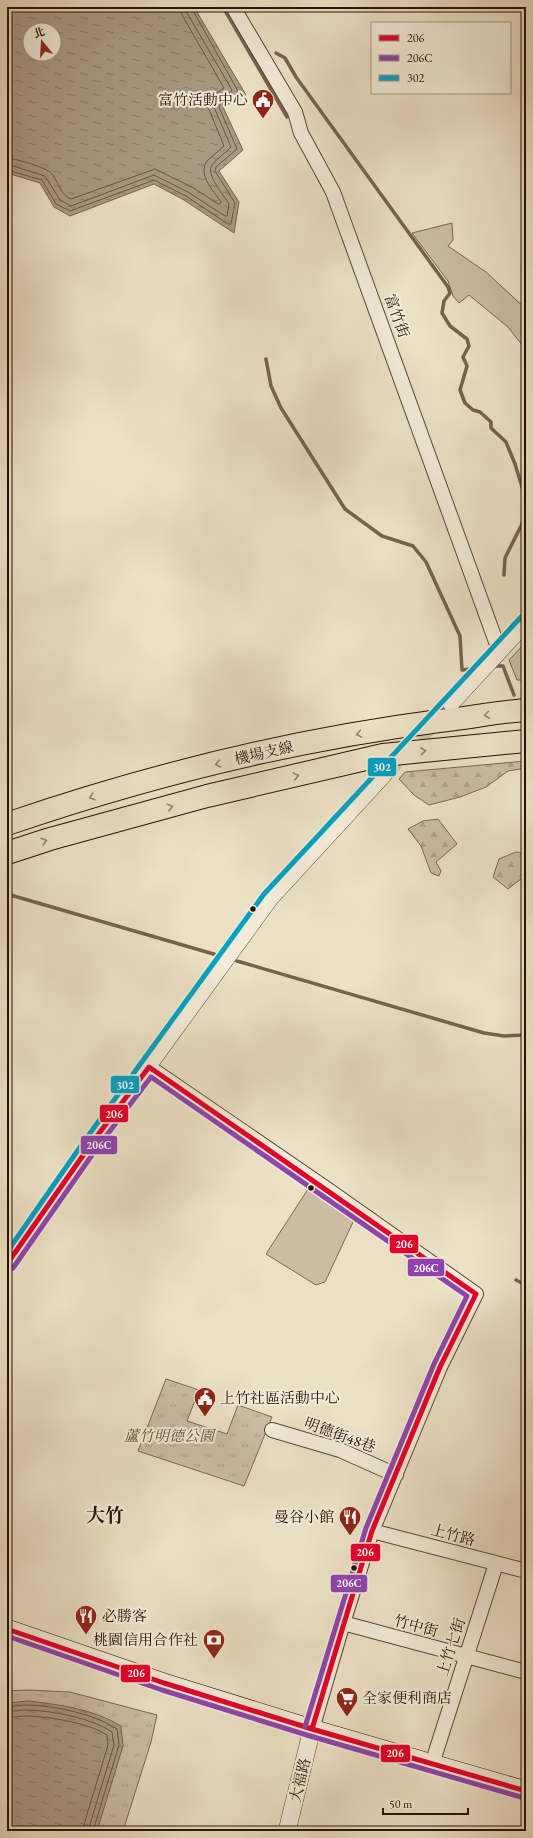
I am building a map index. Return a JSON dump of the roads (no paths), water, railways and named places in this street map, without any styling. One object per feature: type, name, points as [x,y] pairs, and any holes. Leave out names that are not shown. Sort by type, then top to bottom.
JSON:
[{"type":"highway","name":"機場支線","points":[[7,824],[113,791],[260,754],[332,738],[408,725],[526,710]]},
{"type":"highway","name":"機場支線","points":[[7,853],[50,839],[207,796],[383,755],[526,741]]},
{"type":"main road","points":[[7,1630],[164,1683],[312,1729],[526,1791]]},
{"type":"street","name":"富竹街","points":[[233,7],[295,112],[300,133],[333,192],[499,650]]},
{"type":"street","points":[[451,703],[526,622]]},
{"type":"street","points":[[7,1264],[91,1144],[149,1067],[270,898],[384,774]]},
{"type":"street","points":[[149,1067],[368,1217],[476,1294],[440,1367],[372,1531],[312,1729]]},
{"type":"street","name":"明德街48巷","points":[[272,1430],[340,1450],[396,1475]]},
{"type":"street","name":"上竹路","points":[[372,1531],[526,1572]]},
{"type":"street","name":"上竹七街","points":[[432,1764],[496,1564]]},
{"type":"street","name":"竹中街","points":[[343,1624],[466,1658],[526,1672]]},
{"type":"street","name":"大福路","points":[[287,1831],[312,1729]]},
{"type":"water","points":[[7,7],[194,7],[246,95],[223,107],[243,150],[219,171],[239,202],[234,233],[184,200],[154,184],[70,216],[54,207],[40,183],[7,173]]},
{"type":"water","points":[[29,1701],[65,1706],[88,1712],[99,1715],[121,1726],[123,1746],[97,1831],[7,1831],[7,1703]]},
{"type":"waterway","points":[[223,7],[287,117]]},
{"type":"waterway","points":[[276,53],[285,58],[296,77],[448,287],[450,293],[444,301],[442,313],[450,326],[467,339],[469,346],[463,357],[467,366],[460,390],[465,403],[473,410],[480,412],[491,422],[491,428],[506,442],[515,464],[526,500],[525,518],[505,558],[504,575]]},
{"type":"waterway","points":[[266,359],[271,386],[281,408],[345,509],[382,536],[413,546],[426,562],[460,636],[462,670],[469,669]]},
{"type":"waterway","points":[[496,666],[503,666],[514,695]]},
{"type":"waterway","points":[[7,894],[217,955]]},
{"type":"waterway","points":[[237,961],[484,1033],[504,1036],[526,1035]]},
{"type":"waterway","points":[[516,1280],[526,1285]]},
{"type":"tunnel","points":[[384,774],[437,718]]},
{"type":"place","name":"富竹活動中心","points":[[263,120]]},
{"type":"place","name":"上竹社區活動中心","points":[[205,1418]]},
{"type":"place","name":"曼谷小館","points":[[350,1536]]},
{"type":"place","name":"必勝客","points":[[86,1636]]},
{"type":"place","name":"桃園信用合作社","points":[[214,1660]]},
{"type":"place","name":"全家便利商店","points":[[347,1718]]},
{"type":"district","name":"大竹","points":[[105,1515]]},
{"type":"park label","name":"蘆竹明德公園","points":[[169,1436]]}]
